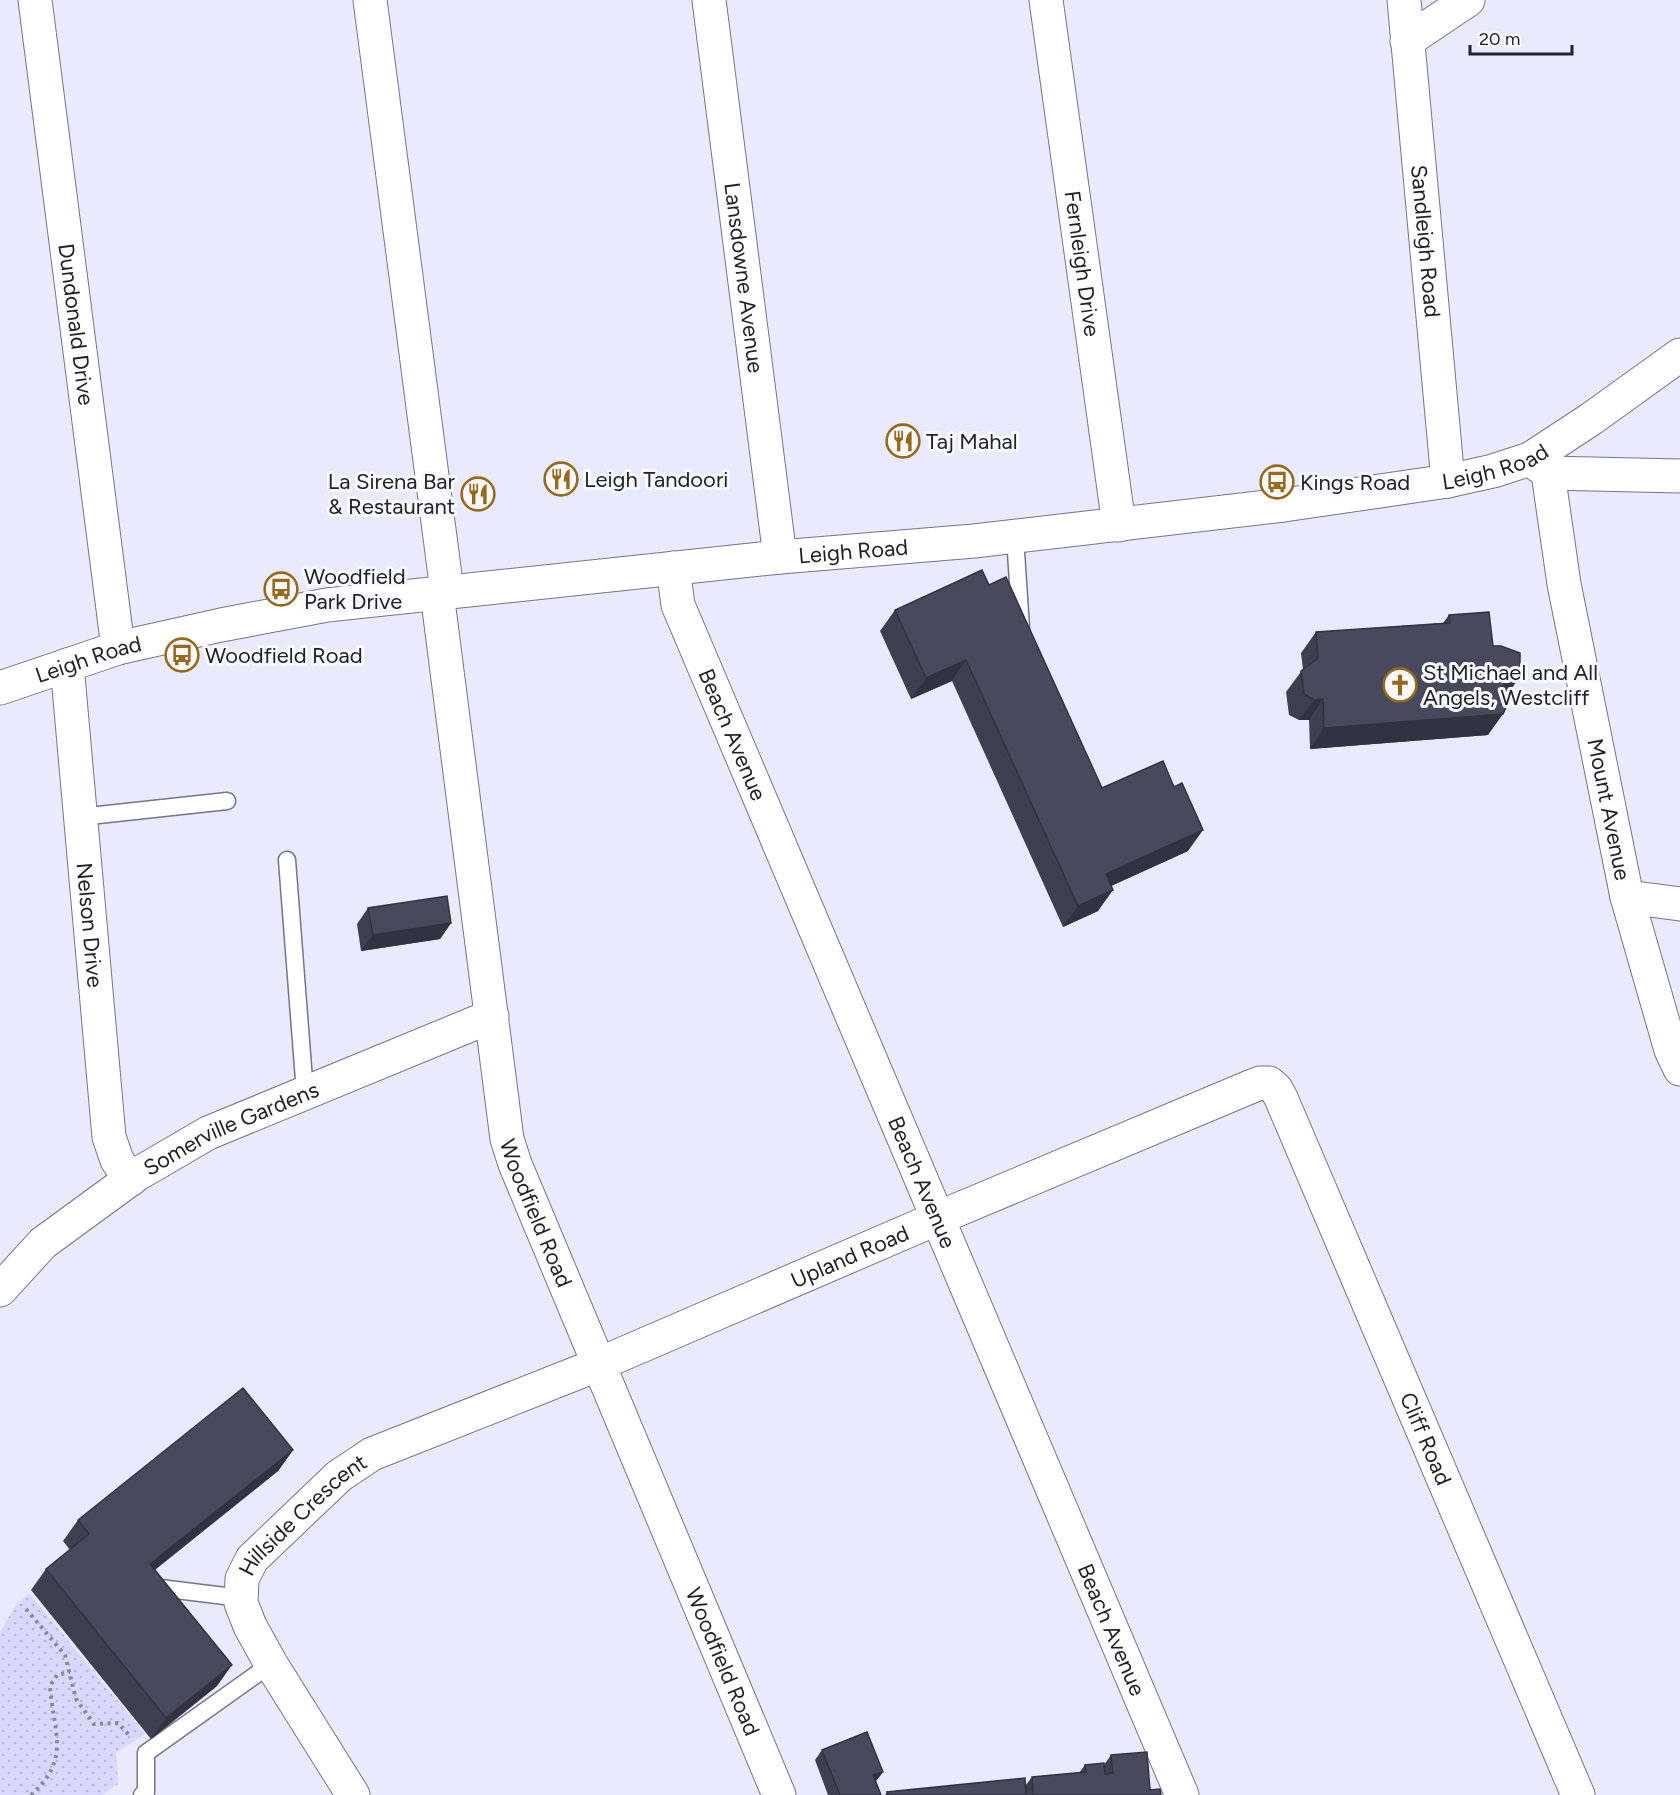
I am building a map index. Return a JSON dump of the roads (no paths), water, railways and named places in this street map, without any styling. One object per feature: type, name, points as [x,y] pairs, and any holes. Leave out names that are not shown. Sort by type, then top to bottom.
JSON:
[{"type":"street","name":"Dundonald Drive","points":[[35,0],[118,648]]},
{"type":"street","points":[[370,0],[442,592]]},
{"type":"street","name":"Lansdowne Avenue","points":[[709,0],[780,557]]},
{"type":"street","name":"Fernleigh Drive","points":[[1046,0],[1119,525]]},
{"type":"street","name":"Sandleigh Road","points":[[1404,0],[1448,481]]},
{"type":"street","points":[[1407,41],[1468,0]]},
{"type":"street","name":"Leigh Road","points":[[0,688],[118,648],[327,605],[780,557],[1015,537],[1284,504],[1448,481],[1493,471],[1539,466],[1591,419],[1680,355]]},
{"type":"street","points":[[1539,466],[1680,476]]},
{"type":"street","name":"Mount Avenue","points":[[1539,466],[1627,897],[1671,1050],[1680,1069]]},
{"type":"street","name":"Beach Avenue","points":[[673,568],[678,605],[1182,1795]]},
{"type":"street","name":"Woodfield Road","points":[[442,592],[507,1139],[515,1164],[597,1365],[779,1795]]},
{"type":"street","name":"Nelson Drive","points":[[67,665],[109,1137],[117,1160],[130,1180]]},
{"type":"street","points":[[1627,897],[1680,904]]},
{"type":"street","name":"Somerville Gardens","points":[[0,1290],[43,1244],[130,1180],[208,1133],[492,1016]]},
{"type":"street","name":"Upland Road","points":[[597,1365],[1250,1087],[1260,1083],[1269,1083]]},
{"type":"street","name":"Cliff Road","points":[[1269,1083],[1281,1098],[1578,1795]]},
{"type":"street","name":"Hillside Crescent","points":[[353,1795],[271,1664],[250,1626],[241,1604],[241,1598],[242,1579],[252,1559],[339,1476],[372,1454],[597,1365]]},
{"type":"lane","points":[[1015,537],[1022,633],[1027,644]]},
{"type":"lane","points":[[80,818],[226,801]]},
{"type":"lane","points":[[287,860],[305,1094]]},
{"type":"lane","points":[[152,1587],[241,1598]]},
{"type":"lane","points":[[142,1795],[146,1792],[146,1753],[271,1664]]},
{"type":"place","name":"Taj Mahal","points":[[903,441]]},
{"type":"place","name":"Leigh Tandoori","points":[[561,479]]},
{"type":"place","name":"Kings Road","points":[[1277,482]]},
{"type":"place","name":"La Sirena Bar & Restaurant","points":[[478,494]]},
{"type":"place","name":"Woodfield Park Drive","points":[[281,589]]},
{"type":"place","name":"Woodfield Road","points":[[182,655]]},
{"type":"place","name":"St Michael and All Angels, Westcliff","points":[[1400,685]]}]
